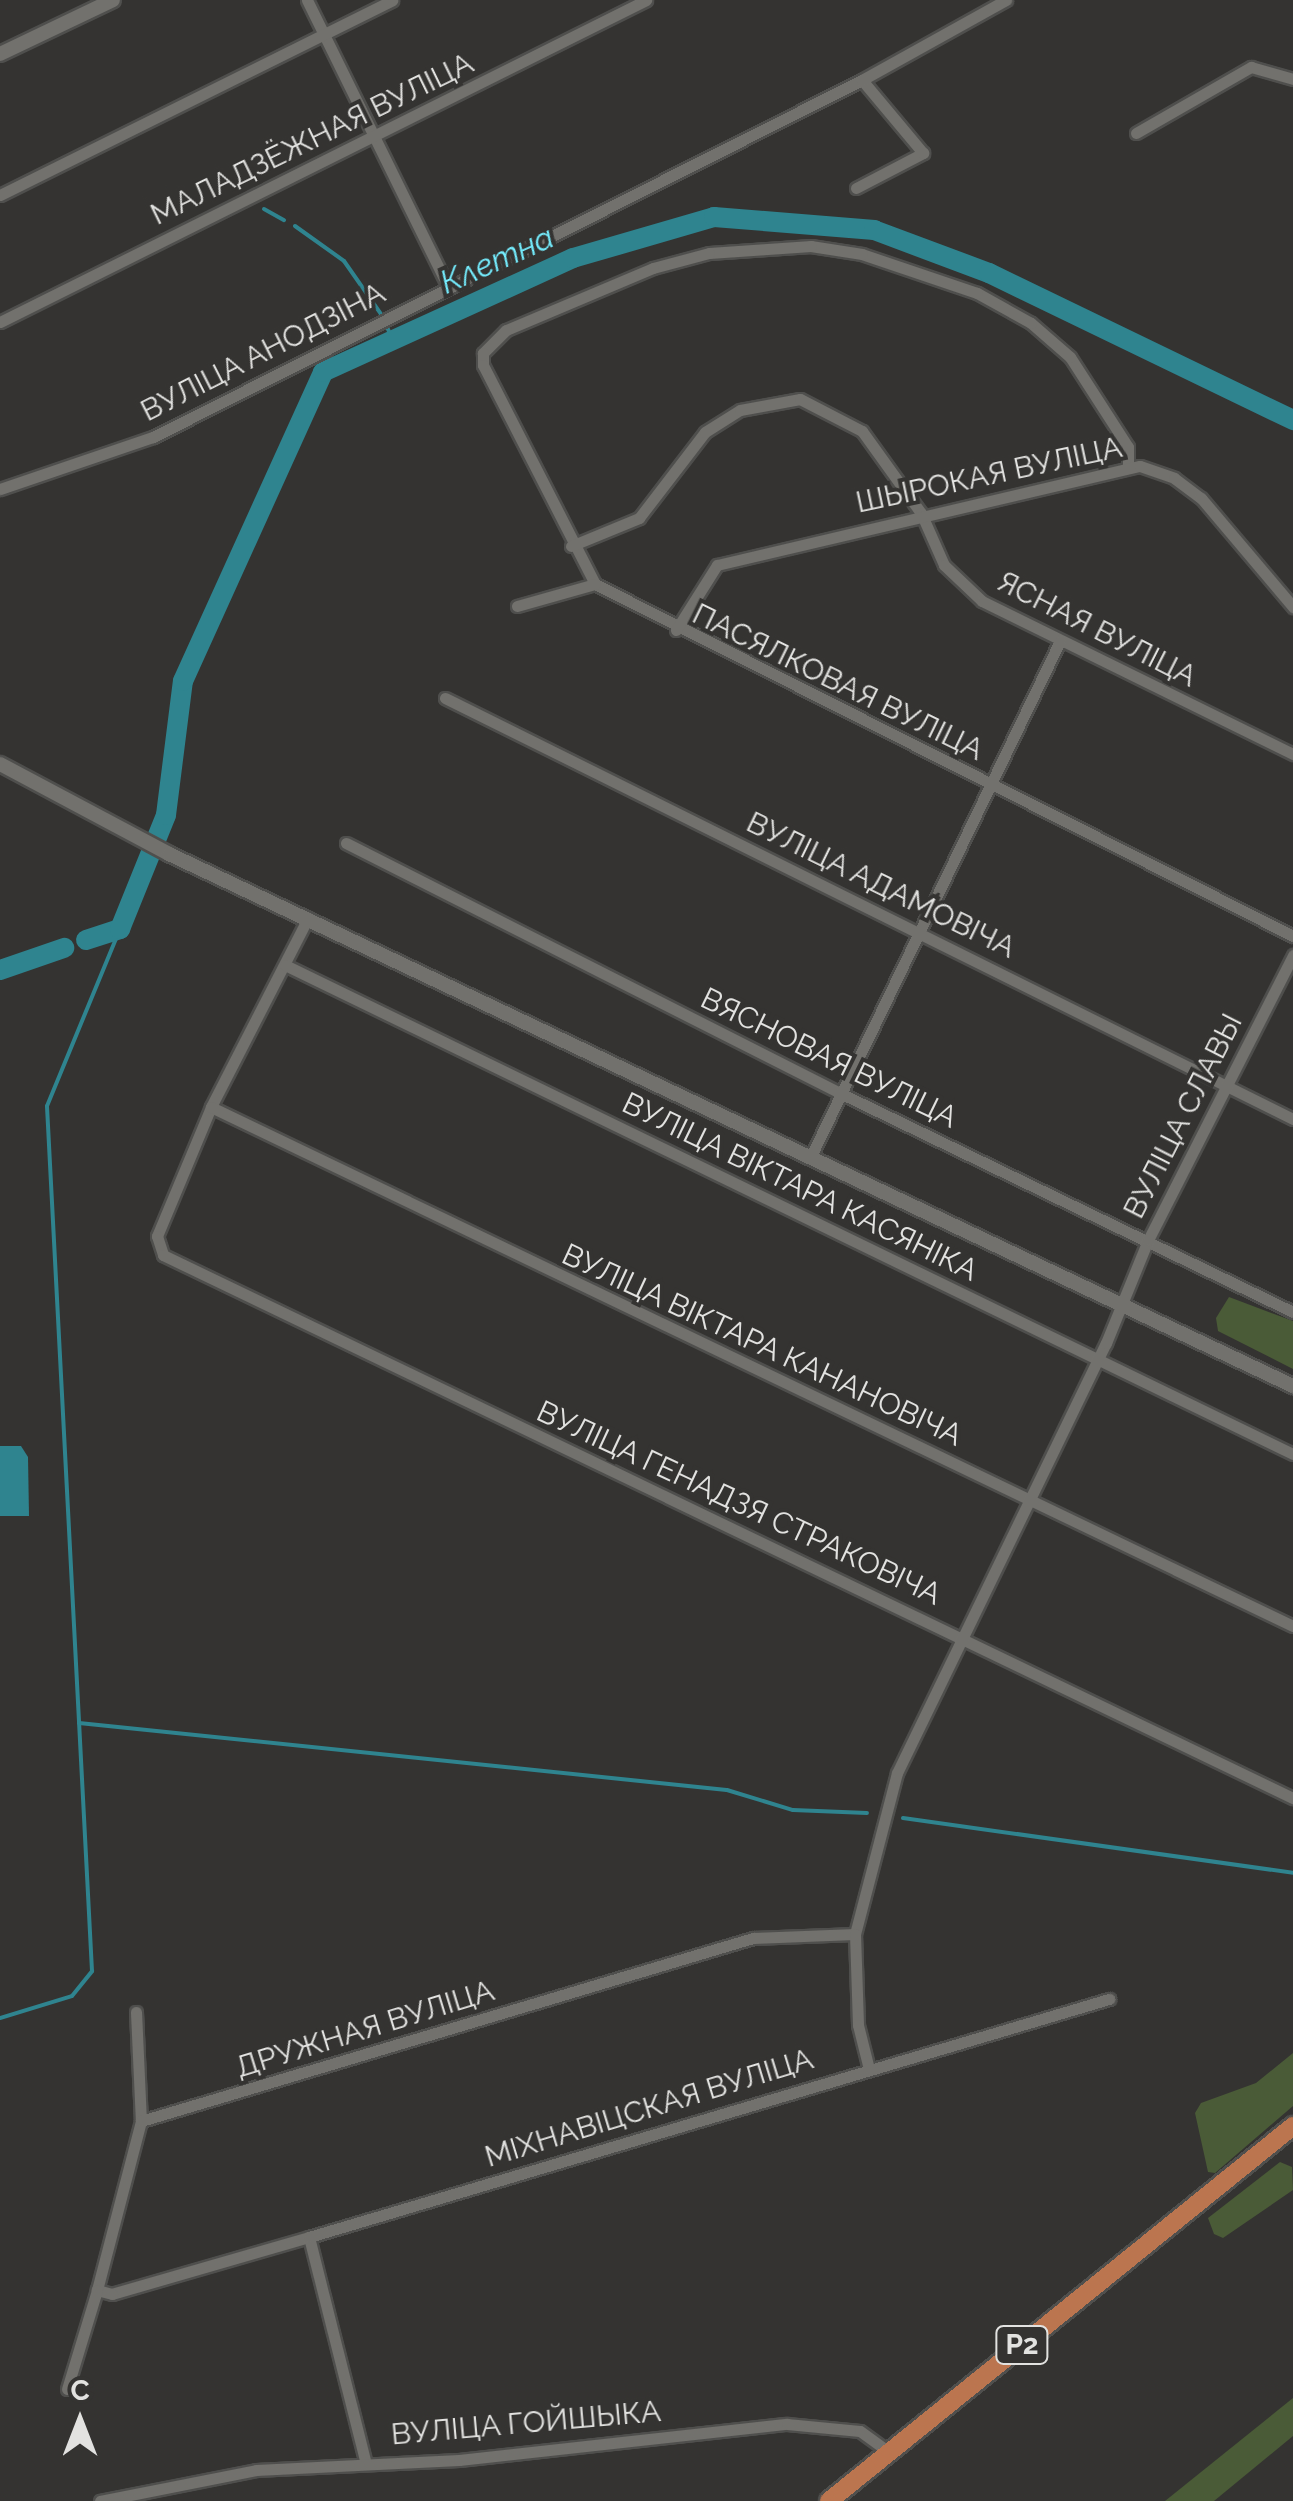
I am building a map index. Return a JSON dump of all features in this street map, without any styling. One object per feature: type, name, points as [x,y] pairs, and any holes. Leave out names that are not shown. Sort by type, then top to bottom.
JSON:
[{"type":"main road","name":"Р2","points":[[829,2501],[1286,2132]]},
{"type":"street","points":[[0,54],[113,0]]},
{"type":"street","points":[[307,0],[448,287]]},
{"type":"street","points":[[0,196],[392,0]]},
{"type":"street","name":"МАЛАДЗЁЖНАЯ ВУЛІЦА","points":[[0,322],[646,0]]},
{"type":"street","name":"ВУЛІЦА АНОДЗІНА","points":[[0,488],[153,437],[862,80],[1006,0]]},
{"type":"street","points":[[1136,132],[1250,66],[1293,79]]},
{"type":"street","points":[[856,188],[924,153],[862,80]]},
{"type":"street","name":"ПАСЯЛКОВАЯ ВУЛІЦА","points":[[1128,468],[1128,447],[1070,357],[1031,323],[977,293],[862,254],[752,248],[672,263],[506,330],[483,353],[571,546],[595,584],[676,630],[1293,936]]},
{"type":"street","name":"ШЫРОКАЯ ВУЛІЦА","points":[[571,546],[640,518],[706,432],[740,410],[800,398],[862,432],[919,510]]},
{"type":"street","name":"ШЫРОКАЯ ВУЛІЦА","points":[[676,630],[717,565],[919,510],[1128,468],[1155,469],[1201,498],[1293,607]]},
{"type":"street","name":"ЯСНАЯ ВУЛІЦА","points":[[919,510],[958,583],[1060,640],[1293,754]]},
{"type":"street","points":[[517,606],[595,584]]},
{"type":"street","points":[[812,1154],[1060,640]]},
{"type":"street","name":"ВУЛІЦА АДАМОВІЧА","points":[[445,698],[1293,1119]]},
{"type":"street","points":[[0,764],[169,854],[812,1154],[1293,1386]]},
{"type":"street","name":"ВЯСНОВАЯ ВУЛІЦА","points":[[346,843],[840,1094],[1293,1312]]},
{"type":"street","points":[[211,1107],[308,918]]},
{"type":"street","name":"ВУЛІЦА СЛАВЫ","points":[[854,1934],[897,1773],[1097,1361],[1148,1240],[1293,955]]},
{"type":"street","name":"ВУЛІЦА ВІКТАРА КАСЯНІКА","points":[[285,965],[1293,1454]]},
{"type":"street","name":"ВУЛІЦА ГЕНАДЗЯ СТРАКОВІЧА","points":[[211,1107],[156,1236],[163,1255],[1293,1798]]},
{"type":"street","name":"ВУЛІЦА ВІКТАРА КАНАНОВІЧА","points":[[211,1107],[732,1362],[1031,1498],[1293,1626]]},
{"type":"street","points":[[854,1934],[858,2025],[869,2069]]},
{"type":"street","name":"ДРУЖНАЯ ВУЛІЦА","points":[[141,2121],[753,1938],[854,1934]]},
{"type":"street","name":"МІХНАВІЦСКАЯ ВУЛІЦА","points":[[309,2237],[1109,1998]]},
{"type":"street","points":[[67,2390],[141,2121],[136,2012]]},
{"type":"street","points":[[97,2290],[112,2294],[309,2237],[365,2460]]},
{"type":"street","name":"ВУЛІЦА ГОЙШЫКА","points":[[100,2501],[256,2470],[365,2460],[459,2460],[812,2423],[860,2431],[890,2453]]},
{"type":"green space","points":[[1229,1297],[1293,1321],[1293,1369],[1218,1331],[1216,1318]]},
{"type":"green space","points":[[1293,2053],[1293,2106],[1215,2173],[1208,2172],[1195,2113],[1201,2103],[1256,2083]]},
{"type":"green space","points":[[1280,2162],[1292,2167],[1293,2190],[1223,2238],[1214,2234],[1208,2218]]},
{"type":"green space","points":[[1293,2398],[1293,2436],[1214,2501],[1165,2501]]},
{"type":"water","points":[[0,1446],[21,1446],[28,1457],[29,1516],[0,1516]]},
{"type":"waterway","points":[[264,209],[284,220]]},
{"type":"waterway","name":"Клетна","points":[[86,940],[120,929],[166,815],[183,681],[323,372],[573,258],[714,217],[874,230],[989,273],[1293,420]]},
{"type":"waterway","points":[[295,226],[344,261],[381,314]]},
{"type":"waterway","points":[[387,327],[392,338]]},
{"type":"waterway","points":[[0,2018],[72,1996],[92,1971],[47,1106],[120,929]]},
{"type":"waterway","name":"Клетна","points":[[0,970],[64,948]]},
{"type":"waterway","points":[[79,1723],[727,1790],[793,1810],[867,1813]]},
{"type":"waterway","points":[[903,1818],[1293,1873]]}]
